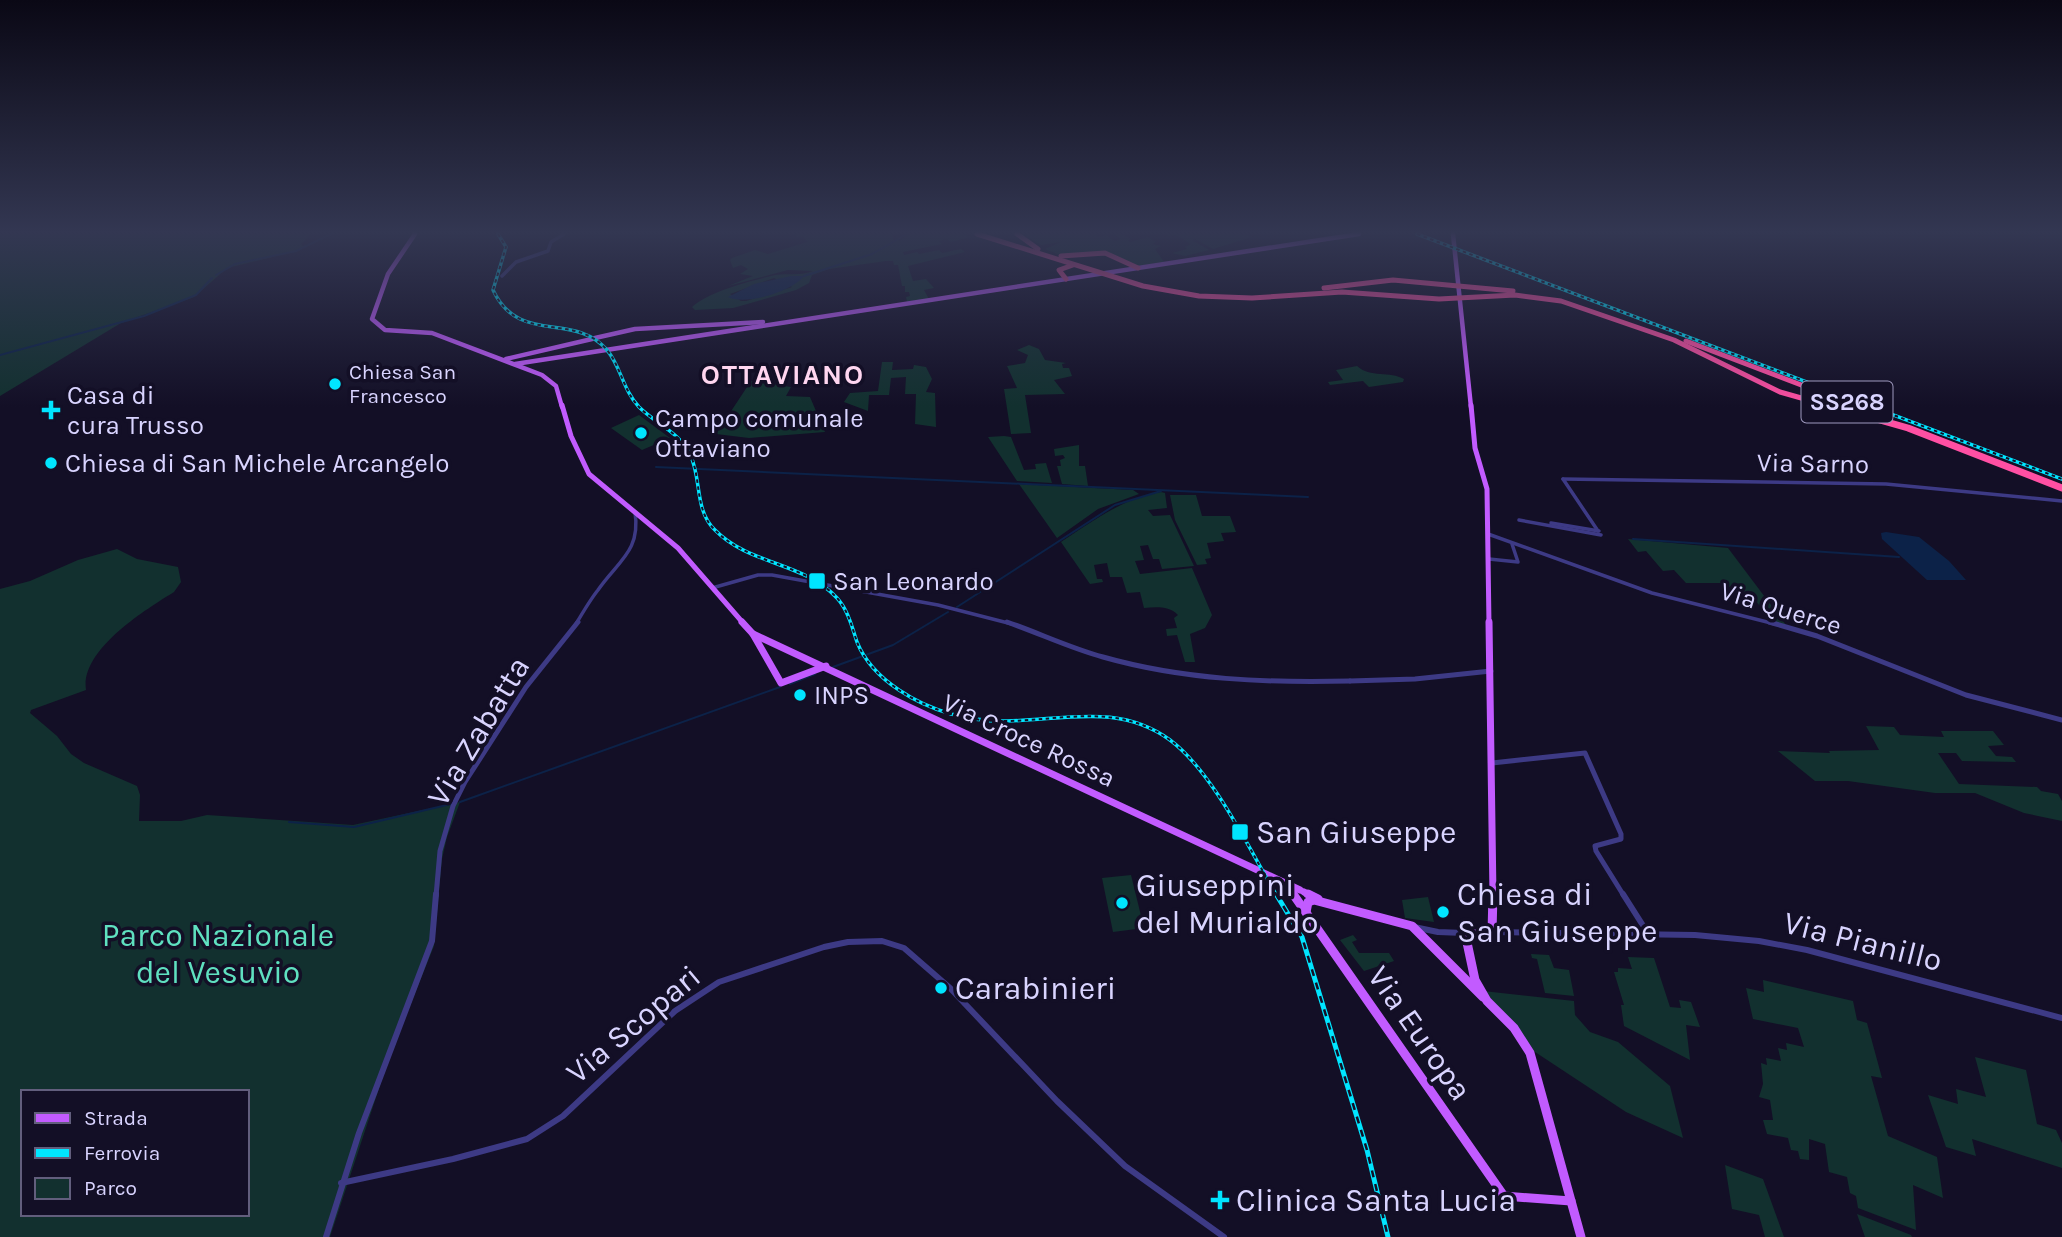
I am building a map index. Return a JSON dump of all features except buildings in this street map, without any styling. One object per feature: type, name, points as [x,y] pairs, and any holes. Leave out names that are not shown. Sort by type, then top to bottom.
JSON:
[{"type":"highway","name":"SS268","points":[[1177,292],[1209,297],[1244,298],[1323,292],[1426,299],[1503,295],[1553,299],[1637,325],[1697,351],[1767,387],[1811,402],[1897,424],[2062,487]]},
{"type":"highway","name":"SS268","points":[[1178,292],[1244,297],[1299,292]]},
{"type":"highway","name":"SS268","points":[[1509,292],[1552,297],[1756,366],[2062,487]]},
{"type":"main road","points":[[379,292],[372,319],[385,330],[432,333],[505,359],[542,375],[556,386],[575,445],[589,474],[678,548],[754,634],[781,683],[829,667]]},
{"type":"main road","points":[[515,364],[982,292]]},
{"type":"main road","points":[[1459,292],[1475,449],[1487,489],[1492,932],[1465,933],[1475,980],[1487,1001]]},
{"type":"main road","points":[[505,359],[614,332],[732,323],[775,324]]},
{"type":"main road","name":"Via Croce Rossa","points":[[754,634],[829,667],[1300,893]]},
{"type":"main road","points":[[1300,893],[1329,905]]},
{"type":"main road","name":"Via Europa","points":[[1300,893],[1306,912],[1504,1196],[1571,1201]]},
{"type":"main road","points":[[1306,912],[1307,902],[1311,900],[1402,921],[1412,926],[1514,1028],[1530,1053],[1581,1237]]},
{"type":"street","name":"Via Sarno","points":[[1600,533],[1563,479],[1886,484],[2062,500]]},
{"type":"street","name":"Via Zabatta","points":[[326,1237],[341,1183],[432,941],[439,890],[440,851],[453,806],[465,782],[526,687],[573,629],[598,589],[632,548],[638,536],[635,512]]},
{"type":"street","points":[[1600,533],[1519,520],[1600,533]]},
{"type":"street","name":"Via Querce","points":[[1488,534],[1652,593],[1736,612],[1817,636],[1966,695],[2062,720]]},
{"type":"street","points":[[1489,559],[1518,562],[1512,543]]},
{"type":"street","points":[[712,588],[758,575],[772,575],[899,597],[986,616],[1076,649],[1145,668],[1270,682],[1415,679],[1491,671]]},
{"type":"street","points":[[1492,763],[1585,753],[1621,834],[1621,839],[1595,846],[1596,851],[1649,935]]},
{"type":"street","points":[[1412,926],[1438,932],[1465,933]]},
{"type":"street","name":"Via Pianillo","points":[[1492,932],[1732,937],[1789,945],[2062,1018]]},
{"type":"street","name":"Via Scopari","points":[[341,1183],[466,1156],[527,1139],[563,1116],[692,998],[742,972],[824,947],[873,940],[891,942],[904,948],[950,988],[1057,1101],[1125,1166],[1224,1237]]},
{"type":"green space","points":[[0,292],[200,292],[194,297],[121,323],[0,396]]},
{"type":"green space","points":[[719,292],[736,292],[730,294],[746,301],[776,292],[790,292],[733,308],[695,310],[692,307]]},
{"type":"green space","points":[[905,292],[925,292],[929,299],[907,302],[906,297],[910,296],[909,292]]},
{"type":"green space","points":[[1029,345],[1039,349],[1045,360],[1066,363],[1062,364],[1063,368],[1069,368],[1072,376],[1054,380],[1065,394],[1025,395],[1031,433],[1011,434],[1004,389],[1017,388],[1007,366],[1025,363],[1028,355],[1017,350]]},
{"type":"green space","points":[[882,362],[893,362],[892,370],[913,369],[914,365],[926,367],[932,379],[926,392],[935,393],[936,427],[915,424],[916,394],[905,394],[906,377],[891,378],[889,395],[869,395],[868,411],[844,402],[850,393],[878,391]]},
{"type":"green space","points":[[1357,366],[1368,372],[1404,379],[1403,382],[1369,387],[1363,381],[1330,385],[1328,382],[1343,380],[1336,370]]},
{"type":"green space","points":[[751,381],[791,387],[786,396],[810,397],[825,432],[749,438],[716,434]]},
{"type":"green space","name":"Campo comunale Ottaviano","points":[[639,415],[670,438],[642,450],[611,428]]},
{"type":"green space","points":[[988,437],[1011,437],[1024,470],[1036,469],[1035,464],[1046,463],[1052,483],[1017,481]]},
{"type":"green space","points":[[1079,445],[1079,466],[1085,466],[1088,486],[1062,484],[1057,466],[1061,466],[1060,460],[1065,458],[1063,455],[1055,456],[1054,449]]},
{"type":"green space","points":[[1019,484],[1133,490],[1139,494],[1098,509],[1057,538]]},
{"type":"green space","points":[[1165,493],[1167,508],[1148,510],[1153,516],[1170,515],[1194,566],[1162,569],[1159,559],[1153,559],[1148,545],[1140,546],[1144,560],[1135,561],[1140,574],[1192,568],[1212,615],[1205,628],[1190,634],[1195,662],[1185,662],[1177,635],[1167,636],[1166,629],[1177,628],[1174,618],[1178,615],[1158,607],[1144,608],[1140,592],[1127,593],[1122,577],[1110,577],[1107,563],[1094,565],[1097,579],[1102,579],[1103,582],[1090,584],[1061,542],[1121,505]]},
{"type":"green space","points":[[1170,495],[1196,495],[1202,516],[1230,516],[1236,532],[1221,533],[1224,541],[1207,543],[1211,558],[1205,559],[1207,564],[1197,565],[1175,520]]},
{"type":"green space","points":[[1628,539],[1728,548],[1786,625],[1771,621],[1750,593],[1734,593],[1724,581],[1686,583],[1674,570],[1663,571],[1646,551],[1638,552]]},
{"type":"green space","name":"Parco Nazionale del Vesuvio","points":[[117,549],[137,559],[178,567],[181,582],[174,592],[132,620],[93,660],[87,675],[86,690],[31,710],[30,713],[57,736],[71,754],[84,763],[137,786],[140,795],[139,821],[181,821],[207,815],[353,825],[460,802],[442,859],[434,946],[389,1058],[330,1237],[0,1237],[0,589],[30,581],[78,560]]},
{"type":"green space","points":[[1866,726],[1894,727],[1900,735],[1944,737],[1941,731],[1993,731],[2004,745],[1988,746],[1996,756],[2012,757],[2016,762],[1962,761],[1956,753],[1938,753],[1959,784],[2037,787],[2041,791],[2058,794],[2062,801],[2062,821],[2024,813],[1975,793],[1935,793],[1848,781],[1815,781],[1778,751],[1830,753],[1829,751],[1879,750]]},
{"type":"green space","name":"Giuseppini del Murialdo","points":[[1131,875],[1144,928],[1113,932],[1102,878]]},
{"type":"green space","points":[[1428,897],[1434,922],[1405,918],[1402,900]]},
{"type":"green space","points":[[1353,935],[1357,940],[1352,942],[1359,953],[1389,953],[1394,961],[1364,971],[1340,940]]},
{"type":"green space","points":[[1531,954],[1549,955],[1554,968],[1569,970],[1574,996],[1545,993],[1537,959],[1532,958]]},
{"type":"green space","points":[[1628,957],[1654,958],[1670,1007],[1681,1008],[1679,1000],[1691,1002],[1700,1027],[1686,1025],[1690,1060],[1624,1026],[1621,1005],[1624,1005],[1614,972],[1618,972],[1618,968],[1632,969]]},
{"type":"green space","points":[[1763,980],[1853,1001],[1857,1020],[1867,1023],[1882,1078],[1871,1076],[1888,1136],[1937,1157],[1943,1198],[1913,1185],[1916,1230],[1858,1208],[1856,1196],[1850,1193],[1847,1177],[1829,1172],[1825,1144],[1809,1139],[1809,1160],[1800,1159],[1798,1151],[1791,1150],[1788,1138],[1767,1134],[1763,1120],[1773,1120],[1770,1100],[1759,1097],[1763,1084],[1761,1063],[1767,1065],[1766,1058],[1781,1061],[1778,1048],[1787,1050],[1786,1043],[1804,1047],[1798,1028],[1753,1019],[1746,988],[1764,992]]},
{"type":"green space","points":[[1483,991],[1574,1001],[1575,1015],[1590,1032],[1618,1042],[1670,1086],[1683,1138],[1626,1112],[1529,1048]]},
{"type":"green space","points":[[1975,1057],[2026,1070],[2037,1124],[2056,1130],[2062,1143],[2062,1168],[1972,1139],[1976,1156],[1946,1147],[1928,1095],[1958,1104],[1956,1089],[1986,1097]]},
{"type":"green space","points":[[1725,1165],[1763,1179],[1784,1237],[1765,1237],[1759,1215],[1732,1209]]},
{"type":"green space","points":[[1857,1214],[1911,1235],[1912,1237],[1865,1237]]},
{"type":"water","points":[[739,292],[781,292],[746,300],[728,297]]},
{"type":"water","points":[[1881,533],[1919,537],[1949,561],[1966,580],[1927,580],[1882,539]]},
{"type":"waterway","points":[[0,355],[144,316],[199,292]]},
{"type":"waterway","points":[[656,467],[1308,497]]},
{"type":"waterway","points":[[957,607],[1115,505],[1161,491]]},
{"type":"waterway","points":[[1633,539],[1899,557]]},
{"type":"waterway","points":[[833,667],[893,645],[948,612]]},
{"type":"waterway","points":[[790,684],[815,674]]},
{"type":"waterway","points":[[460,802],[780,687]]},
{"type":"waterway","points":[[289,822],[354,827],[451,804]]},
{"type":"railway","points":[[494,292],[504,307],[517,318],[579,332],[594,339],[607,350],[639,407],[674,434],[686,447],[694,464],[701,504],[708,522],[729,541],[744,550],[824,586],[841,603],[860,649],[874,669],[886,680],[924,704],[950,714],[978,720],[1111,717],[1151,729],[1170,740],[1201,771],[1229,812],[1277,896]]},
{"type":"railway","points":[[1569,292],[2062,479]]},
{"type":"railway","points":[[1276,894],[1302,937],[1367,1150],[1388,1237]]},
{"type":"place","name":"Chiesa San Francesco","points":[[335,384]]},
{"type":"place","name":"Casa di cura Trusso","points":[[51,410]]},
{"type":"place","name":"Campo comunale Ottaviano","points":[[641,433]]},
{"type":"place","name":"Chiesa di San Michele Arcangelo","points":[[51,463]]},
{"type":"place","name":"San Leonardo","points":[[817,581]]},
{"type":"place","name":"INPS","points":[[800,695]]},
{"type":"place","name":"San Giuseppe","points":[[1240,832]]},
{"type":"place","name":"Giuseppini del Murialdo","points":[[1122,903]]},
{"type":"place","name":"Chiesa di San Giuseppe","points":[[1443,912]]},
{"type":"place","name":"Carabinieri","points":[[941,988]]},
{"type":"place","name":"Clinica Santa Lucia","points":[[1220,1200]]},
{"type":"district","name":"OTTAVIANO","points":[[783,374]]}]
